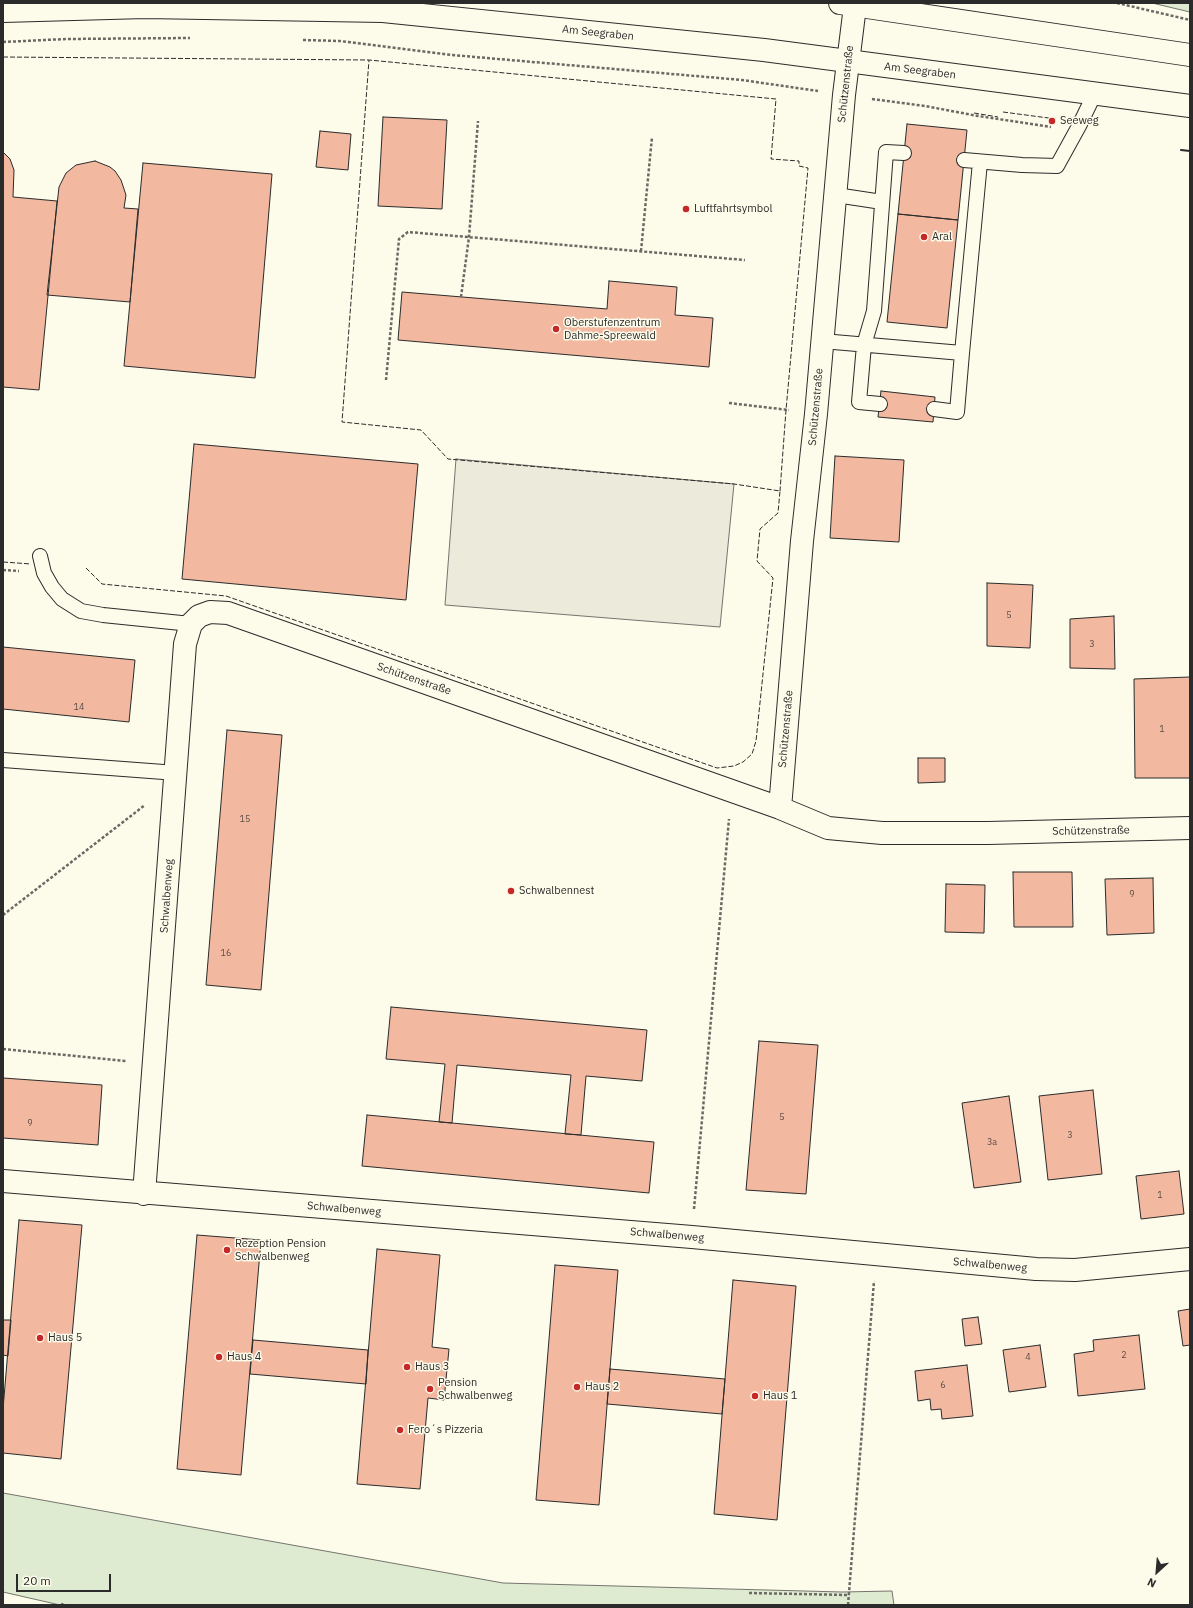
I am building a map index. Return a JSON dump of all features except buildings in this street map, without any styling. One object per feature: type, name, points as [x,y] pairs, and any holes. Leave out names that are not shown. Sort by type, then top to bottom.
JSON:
[{"type":"street","points":[[848,4],[1190,55]]},
{"type":"street","name":"Schützenstraße","points":[[780,808],[802,541],[816,414],[848,61],[848,4]]},
{"type":"street","name":"Am Seegraben","points":[[3,11],[145,7],[383,11],[764,50],[1190,106]]},
{"type":"street","name":"Schützenstraße","points":[[191,624],[199,616],[210,612],[228,613],[780,808],[828,828],[882,833],[996,833],[1190,828]]},
{"type":"street","points":[[176,777],[185,644],[191,624]]},
{"type":"street","name":"Schwalbenweg","points":[[144,1194],[176,777]]},
{"type":"street","name":"Schwalbenweg","points":[[3,1181],[144,1194],[692,1237],[1036,1269],[1075,1270],[1190,1259]]},
{"type":"lane","points":[[964,160],[1057,166],[1095,94]]},
{"type":"lane","points":[[880,404],[859,402],[864,345],[874,311],[886,152],[904,154]]},
{"type":"lane","points":[[934,409],[956,412],[980,162]]},
{"type":"lane","points":[[836,195],[882,202]]},
{"type":"lane","points":[[822,341],[962,353]]},
{"type":"lane","points":[[40,556],[44,573],[52,587],[62,599],[81,611],[103,615],[191,624]]},
{"type":"lane","points":[[3,760],[176,777]]},
{"type":"path","points":[[1117,3],[1190,20]]},
{"type":"path","points":[[3,42],[197,38]]},
{"type":"path","points":[[302,40],[340,41],[452,55],[742,80],[925,106],[978,116],[1062,128],[1079,126]]},
{"type":"path","points":[[461,297],[469,237],[478,121]]},
{"type":"path","points":[[641,251],[652,137]]},
{"type":"path","points":[[386,380],[399,240],[408,232],[744,260]]},
{"type":"path","points":[[729,403],[816,414]]},
{"type":"path","points":[[3,915],[176,777]]},
{"type":"path","points":[[692,1237],[732,791]]},
{"type":"path","points":[[3,1049],[154,1063]]},
{"type":"path","points":[[848,1605],[877,1254]]},
{"type":"path","points":[[749,1593],[848,1594]]},
{"type":"green space","points":[[1152,3],[1190,3],[1190,12]]},
{"type":"green space","points":[[3,1493],[503,1583],[842,1592],[892,1591],[894,1605],[60,1605],[3,1592]]},
{"type":"shaded area","points":[[456,459],[734,484],[720,627],[445,605]]},
{"type":"fence","points":[[3,57],[369,60],[776,99],[771,159],[799,161],[799,166],[808,168],[780,491]]},
{"type":"fence","points":[[86,568],[102,584],[226,596],[717,768],[734,766],[743,762],[752,754],[756,741],[773,578],[757,561],[760,529],[778,513],[780,491],[734,484],[448,459],[421,430],[342,422],[369,60]]},
{"type":"fence","points":[[1003,112],[1056,119]]},
{"type":"fence","points":[[974,113],[998,117]]},
{"type":"fence","points":[[3,562],[31,564]]},
{"type":"wall","points":[[1181,150],[1190,151]]},
{"type":"place","name":"Seeweg","points":[[1052,121]]},
{"type":"place","name":"Luftfahrtsymbol","points":[[686,209]]},
{"type":"place","name":"Aral","points":[[924,237]]},
{"type":"place","name":"Oberstufenzentrum Dahme-Spreewald","points":[[556,329]]},
{"type":"place","name":"Schwalbennest","points":[[511,891]]},
{"type":"place","name":"Rezeption Pension Schwalbenweg","points":[[227,1250]]},
{"type":"place","name":"Haus 5","points":[[40,1338]]},
{"type":"place","name":"Haus 4","points":[[219,1357]]},
{"type":"place","name":"Haus 3","points":[[407,1367]]},
{"type":"place","name":"Haus 2","points":[[577,1387]]},
{"type":"place","name":"Pension Schwalbenweg","points":[[430,1389]]},
{"type":"place","name":"Haus 1","points":[[755,1396]]},
{"type":"place","name":"Fero´s Pizzeria","points":[[400,1430]]}]
